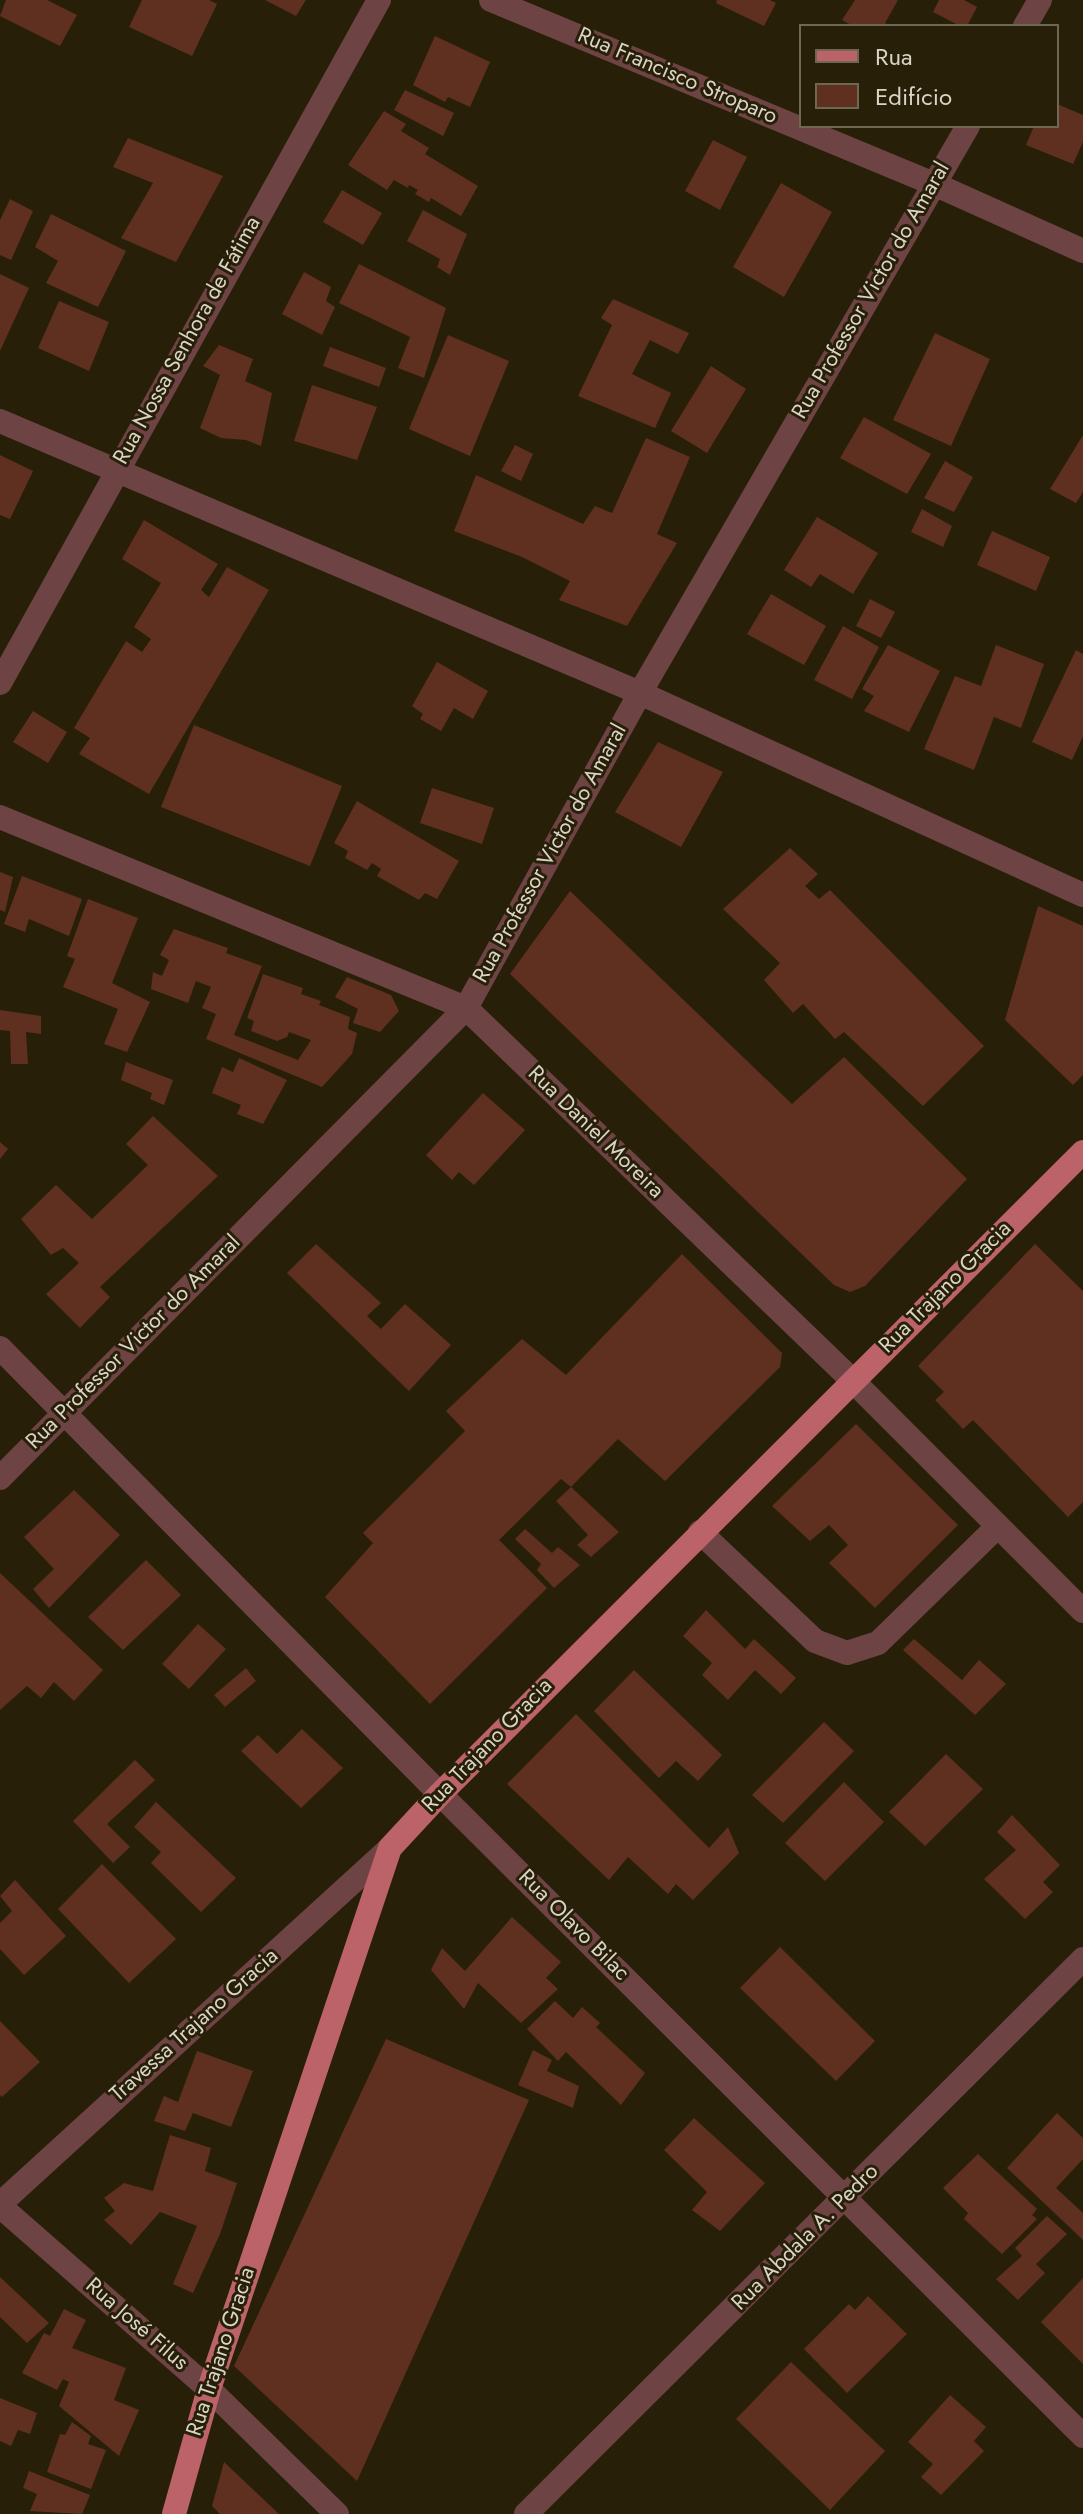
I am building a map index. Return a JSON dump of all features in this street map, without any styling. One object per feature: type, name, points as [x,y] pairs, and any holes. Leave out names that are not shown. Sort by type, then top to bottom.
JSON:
[{"type":"main road","name":"Rua Trajano Gracia","points":[[174,2514],[209,2389],[390,1848],[700,1532],[1083,1152]]},
{"type":"street","name":"Rua Nossa Senhora de Fátima","points":[[0,683],[379,0]]},
{"type":"street","name":"Rua Francisco Stroparo","points":[[491,0],[799,128]]},
{"type":"street","points":[[1026,24],[1040,0]]},
{"type":"street","name":"Rua Francisco Stroparo","points":[[799,128],[1083,251]]},
{"type":"street","name":"Rua Professor Victor do Amaral","points":[[0,1478],[466,1008],[640,693],[967,128]]},
{"type":"street","points":[[0,421],[640,693],[1083,895]]},
{"type":"street","name":"Rua Daniel Moreira","points":[[0,817],[466,1008],[852,1380],[1083,1611]]},
{"type":"street","points":[[0,1348],[67,1412]]},
{"type":"street","name":"Rua Olavo Bilac","points":[[67,1412],[440,1794],[1083,2436]]},
{"type":"street","points":[[700,1532],[815,1641],[847,1653],[878,1643],[998,1526]]},
{"type":"street","name":"Travessa Trajano Gracia","points":[[0,2205],[390,1848]]},
{"type":"street","name":"Rua Abdala A. Pedro","points":[[526,2514],[847,2198],[1083,1959]]},
{"type":"street","name":"Rua José Filus","points":[[0,2205],[209,2389],[337,2514]]},
{"type":"building","points":[[6,0],[47,0],[77,15],[60,46],[0,16]]},
{"type":"building","points":[[142,0],[209,0],[217,4],[192,56],[129,27]]},
{"type":"building","points":[[265,0],[306,0],[296,16]]},
{"type":"building","points":[[717,0],[770,0],[776,3],[764,26],[716,3]]},
{"type":"building","points":[[855,0],[898,0],[887,24],[849,24],[842,20]]},
{"type":"building","points":[[939,0],[964,0],[977,7],[968,24],[956,24],[933,12]]},
{"type":"building","points":[[435,36],[490,62],[470,107],[448,97],[445,102],[413,85]]},
{"type":"building","points":[[405,90],[454,113],[443,136],[394,110]]},
{"type":"building","points":[[1059,105],[1083,115],[1083,142],[1073,164],[1026,145],[1033,128],[1059,128]]},
{"type":"building","points":[[384,111],[406,124],[401,131],[429,148],[425,154],[478,186],[461,216],[431,198],[429,202],[415,194],[418,190],[409,185],[408,188],[394,180],[387,190],[348,165]]},
{"type":"building","points":[[128,138],[223,176],[176,262],[121,238],[153,183],[113,167]]},
{"type":"building","points":[[713,140],[747,157],[720,210],[685,191]]},
{"type":"building","points":[[781,183],[832,212],[784,297],[733,267]]},
{"type":"building","points":[[342,190],[382,213],[363,245],[323,222]]},
{"type":"building","points":[[10,199],[33,211],[11,260],[0,255],[0,220]]},
{"type":"building","points":[[423,210],[467,234],[450,275],[437,267],[440,259],[407,241]]},
{"type":"building","points":[[51,214],[126,251],[98,307],[46,283],[58,261],[35,247]]},
{"type":"building","points":[[359,264],[446,308],[424,378],[398,368],[410,337],[339,303]]},
{"type":"building","points":[[304,272],[331,287],[326,301],[335,307],[322,335],[282,314]]},
{"type":"building","points":[[0,274],[29,288],[0,351]]},
{"type":"building","points":[[613,299],[689,333],[678,354],[650,340],[632,374],[671,393],[655,428],[578,396],[612,325],[601,318]]},
{"type":"building","points":[[59,301],[109,322],[89,371],[38,348]]},
{"type":"building","points":[[935,333],[990,359],[951,446],[893,420]]},
{"type":"building","points":[[448,335],[509,361],[470,456],[409,429]]},
{"type":"building","points":[[219,345],[253,359],[245,381],[272,393],[261,446],[246,440],[221,438],[200,428],[220,375],[203,366]]},
{"type":"building","points":[[330,347],[386,368],[379,387],[323,366]]},
{"type":"building","points":[[711,366],[746,389],[707,453],[671,431]]},
{"type":"building","points":[[312,385],[377,407],[357,460],[294,441]]},
{"type":"building","points":[[864,417],[931,454],[907,494],[840,458]]},
{"type":"building","points":[[1083,435],[1083,492],[1076,503],[1050,489]]},
{"type":"building","points":[[646,438],[690,457],[657,534],[677,543],[627,626],[559,600],[570,581],[522,557],[454,531],[476,475],[583,524],[595,506],[612,513]]},
{"type":"building","points":[[515,445],[533,454],[521,481],[501,471]]},
{"type":"building","points":[[0,455],[33,471],[10,519],[0,515]]},
{"type":"building","points":[[945,461],[973,477],[954,512],[924,498]]},
{"type":"building","points":[[922,509],[952,526],[943,547],[911,532]]},
{"type":"building","points":[[817,517],[878,553],[853,594],[820,574],[811,587],[784,570]]},
{"type":"building","points":[[144,520],[218,564],[201,590],[209,597],[227,567],[269,590],[149,794],[79,754],[90,738],[74,728],[126,641],[142,652],[151,639],[134,627],[161,583],[122,559]]},
{"type":"building","points":[[992,531],[1050,557],[1036,591],[977,565]]},
{"type":"building","points":[[771,594],[826,626],[804,665],[747,634]]},
{"type":"building","points":[[870,599],[895,612],[881,638],[856,626]]},
{"type":"building","points":[[843,626],[879,647],[852,699],[814,680]]},
{"type":"building","points":[[888,645],[940,671],[909,732],[864,711],[874,696],[862,689]]},
{"type":"building","points":[[996,645],[1044,664],[1021,728],[994,717],[974,770],[924,749],[955,676],[981,686]]},
{"type":"building","points":[[1076,650],[1083,654],[1083,736],[1072,760],[1032,742]]},
{"type":"building","points":[[437,662],[488,691],[473,719],[454,708],[441,731],[420,719],[423,714],[412,706]]},
{"type":"building","points":[[33,711],[67,732],[48,763],[13,742]]},
{"type":"building","points":[[194,725],[342,786],[310,866],[161,807]]},
{"type":"building","points":[[658,742],[723,772],[681,847],[615,812]]},
{"type":"building","points":[[432,788],[494,808],[482,844],[420,823]]},
{"type":"building","points":[[357,801],[459,861],[437,899],[425,893],[419,900],[377,876],[381,869],[372,863],[367,870],[345,858],[348,851],[334,843]]},
{"type":"building","points":[[790,848],[818,874],[805,886],[819,899],[830,890],[984,1046],[923,1106],[844,1032],[835,1039],[803,1004],[793,1013],[764,980],[780,963],[723,909]]},
{"type":"building","points":[[0,872],[13,877],[5,912],[0,910]]},
{"type":"building","points":[[22,876],[82,899],[69,936],[29,919],[25,932],[4,924]]},
{"type":"building","points":[[570,891],[792,1104],[844,1057],[967,1179],[865,1286],[850,1292],[834,1285],[510,974]]},
{"type":"building","points":[[88,899],[138,918],[112,983],[150,1002],[127,1052],[104,1044],[118,1009],[63,987],[75,959],[67,956]]},
{"type":"building","points":[[1038,906],[1083,926],[1083,1075],[1073,1085],[1005,1020]]},
{"type":"building","points":[[174,929],[228,948],[226,953],[262,966],[234,1035],[298,1060],[311,1040],[289,1032],[287,1037],[277,1041],[251,1031],[254,1021],[247,1018],[263,974],[303,988],[301,994],[350,1017],[348,1029],[357,1033],[352,1054],[322,1087],[206,1039],[216,1014],[202,1008],[211,987],[196,981],[188,1003],[151,989],[153,972],[162,976],[169,960],[160,955]]},
{"type":"building","points":[[347,977],[391,995],[399,1011],[380,1032],[353,1023],[358,1009],[335,997]]},
{"type":"building","points":[[0,1010],[41,1016],[41,1034],[26,1032],[28,1064],[11,1064],[10,1031],[0,1030]]},
{"type":"building","points":[[239,1058],[287,1080],[263,1124],[237,1114],[241,1105],[212,1093],[222,1067],[233,1072]]},
{"type":"building","points":[[126,1062],[173,1080],[164,1105],[150,1099],[152,1093],[121,1080]]},
{"type":"building","points":[[483,1093],[525,1130],[474,1185],[459,1172],[452,1180],[426,1155]]},
{"type":"building","points":[[153,1116],[218,1176],[100,1287],[110,1297],[80,1328],[46,1294],[79,1263],[63,1248],[51,1255],[21,1219],[56,1185],[92,1219],[148,1165],[126,1144]]},
{"type":"building","points":[[0,1142],[8,1149],[0,1159]]},
{"type":"building","points":[[316,1244],[381,1303],[367,1316],[381,1329],[405,1304],[451,1345],[409,1391],[287,1273]]},
{"type":"building","points":[[1035,1244],[1083,1291],[1083,1502],[1068,1517],[973,1420],[963,1429],[935,1400],[944,1392],[918,1366]]},
{"type":"building","points":[[682,1254],[782,1353],[780,1367],[665,1481],[618,1439],[571,1487],[561,1479],[499,1540],[547,1588],[430,1704],[325,1597],[373,1543],[363,1533],[465,1431],[446,1411],[522,1339],[566,1375]]},
{"type":"building","points":[[856,1424],[958,1525],[875,1608],[829,1563],[848,1545],[829,1525],[810,1541],[772,1506]]},
{"type":"building","points":[[571,1487],[619,1532],[591,1557],[577,1545],[588,1535],[556,1501]]},
{"type":"building","points":[[74,1490],[120,1535],[49,1608],[33,1589],[54,1569],[24,1537]]},
{"type":"building","points":[[525,1529],[552,1553],[558,1547],[580,1565],[554,1588],[537,1570],[541,1564],[515,1539]]},
{"type":"building","points":[[146,1560],[181,1595],[123,1650],[88,1617]]},
{"type":"building","points":[[0,1573],[103,1670],[74,1701],[54,1682],[41,1698],[27,1686],[0,1710]]},
{"type":"building","points":[[706,1610],[745,1649],[754,1639],[796,1678],[781,1694],[755,1670],[728,1700],[702,1675],[712,1663],[683,1636]]},
{"type":"building","points":[[198,1624],[226,1649],[189,1689],[162,1664]]},
{"type":"building","points":[[914,1639],[962,1680],[979,1660],[1006,1684],[975,1715],[903,1650]]},
{"type":"building","points":[[246,1668],[256,1681],[225,1707],[214,1695]]},
{"type":"building","points":[[634,1670],[722,1755],[698,1781],[676,1761],[659,1778],[594,1711]]},
{"type":"building","points":[[576,1714],[709,1848],[728,1827],[739,1853],[693,1900],[676,1884],[668,1894],[628,1857],[609,1880],[507,1784]]},
{"type":"building","points":[[824,1722],[854,1751],[783,1823],[752,1795]]},
{"type":"building","points":[[302,1729],[343,1768],[301,1808],[241,1751],[258,1735],[277,1754]]},
{"type":"building","points":[[946,1754],[983,1789],[925,1846],[889,1812]]},
{"type":"building","points":[[135,1760],[155,1780],[107,1824],[130,1847],[113,1863],[73,1821]]},
{"type":"building","points":[[844,1782],[884,1822],[825,1881],[785,1843]]},
{"type":"building","points":[[156,1802],[236,1878],[201,1912],[151,1863],[161,1852],[134,1827]]},
{"type":"building","points":[[1012,1815],[1060,1865],[1043,1882],[1053,1892],[1025,1919],[984,1879],[1016,1850],[997,1832]]},
{"type":"building","points":[[102,1864],[176,1939],[129,1983],[58,1909]]},
{"type":"building","points":[[15,1880],[66,1936],[24,1975],[0,1949],[0,1923],[12,1911],[0,1896]]},
{"type":"building","points":[[512,1917],[561,1962],[546,1978],[558,1989],[521,2023],[478,1983],[464,2009],[431,1970],[442,1948],[465,1971]]},
{"type":"building","points":[[780,1947],[875,2041],[836,2081],[740,1988]]},
{"type":"building","points":[[555,2001],[573,2018],[582,2007],[600,2023],[596,2027],[645,2073],[621,2105],[566,2052],[558,2061],[527,2029]]},
{"type":"building","points":[[0,2021],[40,2062],[2,2097],[0,2095]]},
{"type":"building","points":[[386,2039],[529,2100],[357,2481],[234,2366]]},
{"type":"building","points":[[533,2050],[552,2060],[547,2071],[579,2086],[573,2108],[518,2085]]},
{"type":"building","points":[[197,2051],[253,2071],[231,2127],[193,2113],[185,2131],[154,2121],[164,2096],[178,2102]]},
{"type":"building","points":[[1057,2113],[1083,2138],[1083,2159],[1056,2188],[1083,2213],[1083,2240],[1007,2168]]},
{"type":"building","points":[[694,2118],[765,2183],[720,2231],[692,2210],[707,2192],[664,2150]]},
{"type":"building","points":[[170,2135],[211,2148],[205,2171],[237,2183],[220,2234],[193,2293],[173,2284],[197,2226],[160,2212],[131,2245],[104,2220],[115,2211],[104,2198],[124,2183],[153,2191]]},
{"type":"building","points":[[978,2154],[1037,2209],[1032,2215],[1037,2219],[1002,2254],[964,2219],[968,2213],[943,2188]]},
{"type":"building","points":[[1047,2216],[1067,2234],[1036,2264],[1045,2273],[1018,2300],[996,2279],[1022,2256],[1015,2248]]},
{"type":"building","points":[[0,2277],[49,2323],[27,2343],[0,2317]]},
{"type":"building","points":[[1083,2278],[1083,2364],[1041,2322]]},
{"type":"building","points":[[868,2296],[907,2334],[847,2393],[804,2349],[849,2304],[855,2310]]},
{"type":"building","points":[[64,2309],[86,2320],[72,2348],[126,2368],[114,2400],[139,2410],[119,2456],[59,2406],[69,2382],[63,2379],[57,2390],[22,2373],[44,2333],[50,2336]]},
{"type":"building","points":[[791,2362],[885,2451],[830,2510],[736,2419]]},
{"type":"building","points":[[950,2395],[986,2427],[974,2441],[984,2451],[941,2495],[921,2477],[933,2464],[908,2442]]},
{"type":"building","points":[[0,2398],[37,2413],[30,2434],[18,2430],[11,2446],[0,2441]]},
{"type":"building","points":[[72,2422],[91,2436],[88,2444],[106,2450],[91,2489],[47,2472],[60,2434],[65,2435]]},
{"type":"building","points":[[224,2462],[279,2514],[220,2514],[212,2506]]},
{"type":"building","points":[[29,2471],[90,2495],[82,2514],[30,2511],[37,2494],[23,2488]]}]
